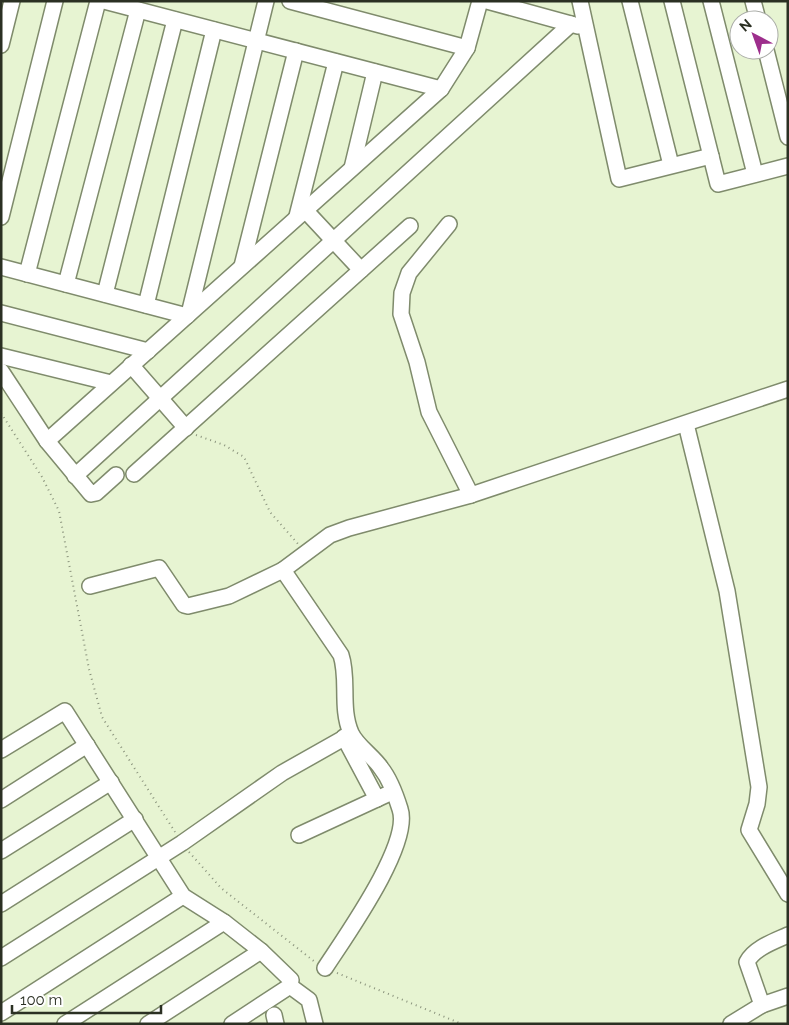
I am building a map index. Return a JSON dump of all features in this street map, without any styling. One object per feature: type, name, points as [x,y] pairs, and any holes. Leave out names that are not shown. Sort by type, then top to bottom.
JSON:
[{"type":"street","points":[[1,45],[5,18],[12,1]]},
{"type":"street","points":[[1,217],[55,1]]},
{"type":"street","points":[[27,274],[98,1]]},
{"type":"street","points":[[104,1],[441,89]]},
{"type":"street","points":[[188,315],[266,1]]},
{"type":"street","points":[[290,1],[467,48]]},
{"type":"street","points":[[47,441],[441,89],[467,48],[480,1]]},
{"type":"street","points":[[487,1],[587,29]]},
{"type":"street","points":[[580,1],[619,179],[711,156]]},
{"type":"street","points":[[630,1],[671,165]]},
{"type":"street","points":[[672,1],[718,184],[788,166]]},
{"type":"street","points":[[711,1],[755,174]]},
{"type":"street","points":[[66,284],[138,10]]},
{"type":"street","points":[[105,294],[176,20]]},
{"type":"street","points":[[75,476],[571,24]]},
{"type":"street","points":[[146,305],[214,30]]},
{"type":"street","points":[[242,266],[296,51]]},
{"type":"street","points":[[768,60],[787,134]]},
{"type":"street","points":[[301,213],[336,62]]},
{"type":"street","points":[[352,168],[375,72]]},
{"type":"street","points":[[301,213],[334,240],[361,270]]},
{"type":"street","points":[[449,224],[409,273],[402,294],[401,314],[415,356],[429,412],[471,495]]},
{"type":"street","points":[[134,474],[410,226]]},
{"type":"street","points":[[1,267],[188,315]]},
{"type":"street","points":[[1,313],[148,351]]},
{"type":"street","points":[[1,356],[111,383]]},
{"type":"street","points":[[131,366],[186,428]]},
{"type":"street","points":[[1,371],[47,441],[93,495],[116,475]]},
{"type":"street","points":[[90,586],[159,568],[182,604],[188,606],[229,596],[283,570],[306,551],[330,535],[349,528],[471,495],[788,390]]},
{"type":"street","points":[[686,424],[727,591],[759,787],[759,795],[748,830],[788,894]]},
{"type":"street","points":[[283,570],[340,655],[345,666],[344,688],[348,735],[377,799]]},
{"type":"street","points":[[1,750],[65,710],[183,896],[224,922],[261,951],[291,980],[290,986],[232,1024]]},
{"type":"street","points":[[1,958],[182,843],[282,773],[348,735]]},
{"type":"street","points":[[325,968],[371,896],[397,842],[402,826],[401,810],[382,768],[348,735]]},
{"type":"street","points":[[1,800],[87,745]]},
{"type":"street","points":[[1,851],[111,782]]},
{"type":"street","points":[[299,835],[392,792]]},
{"type":"street","points":[[1,904],[135,819]]},
{"type":"street","points":[[1,1013],[183,896]]},
{"type":"street","points":[[64,1024],[224,922]]},
{"type":"street","points":[[762,1005],[747,962],[750,956],[788,935]]},
{"type":"street","points":[[148,1024],[261,951]]},
{"type":"street","points":[[290,986],[309,1000],[315,1024]]},
{"type":"street","points":[[731,1024],[762,1005],[788,996]]},
{"type":"path","points":[[1,413],[45,483],[59,512],[89,668],[102,717],[182,843],[201,868],[221,888],[301,953],[325,968],[462,1024]]},
{"type":"path","points":[[186,428],[193,434],[206,440],[224,444],[244,457],[270,512],[278,524],[306,551]]}]
